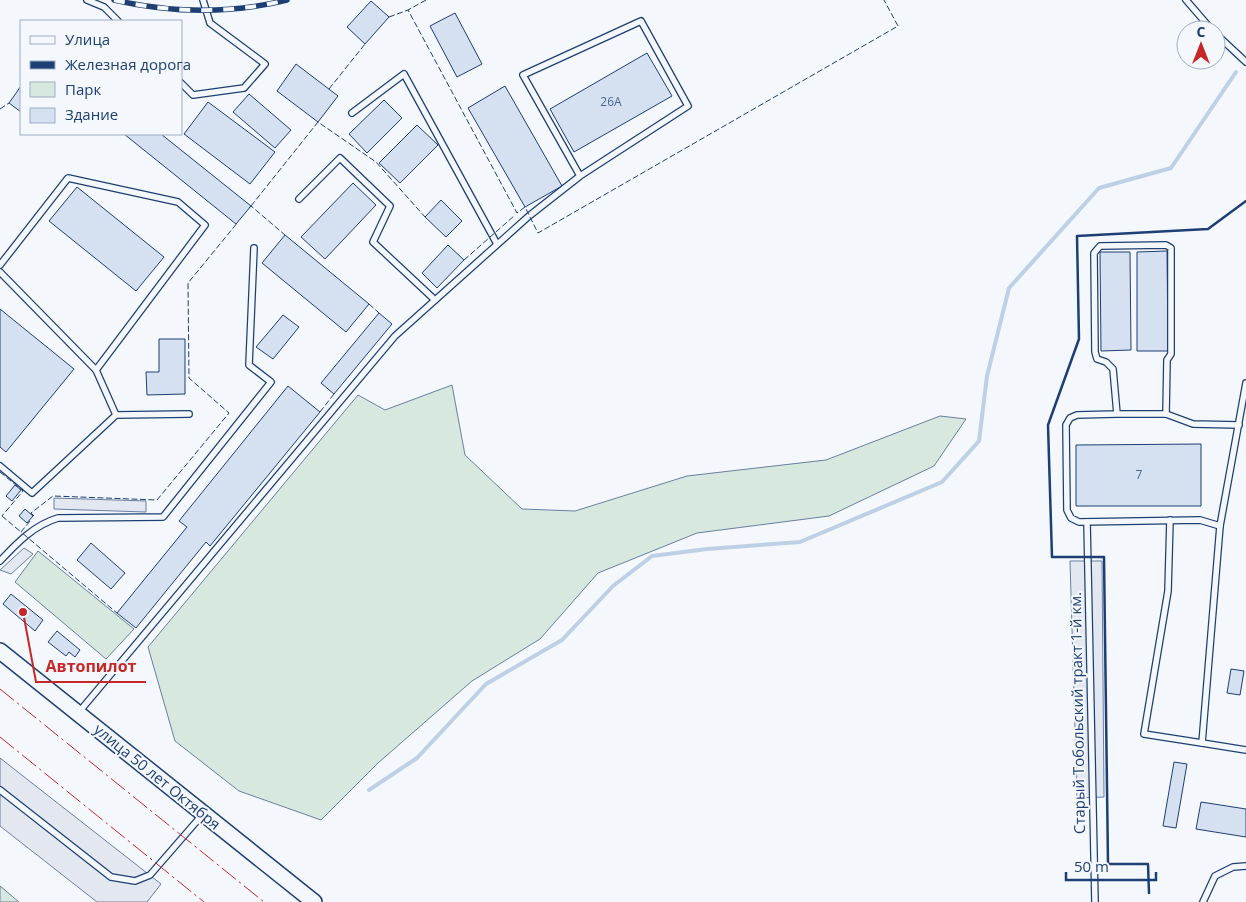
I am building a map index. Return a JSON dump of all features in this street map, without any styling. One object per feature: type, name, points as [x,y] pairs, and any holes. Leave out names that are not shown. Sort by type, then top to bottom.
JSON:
[{"type":"main road","name":"улица 50 лет Октября","points":[[0,650],[314,902]]},
{"type":"lane","points":[[87,0],[104,7],[117,20]]},
{"type":"lane","points":[[182,84],[193,94],[244,88],[265,64],[210,23],[203,0]]},
{"type":"lane","points":[[1186,0],[1203,20]]},
{"type":"lane","points":[[78,714],[395,336],[497,244],[580,176],[688,106],[641,21],[523,75],[580,176]]},
{"type":"lane","points":[[1226,43],[1246,62]]},
{"type":"lane","points":[[352,113],[404,74],[497,244]]},
{"type":"lane","points":[[299,199],[340,158],[390,206],[373,242],[435,300]]},
{"type":"lane","points":[[0,266],[68,178],[178,202],[205,225],[96,370]]},
{"type":"lane","points":[[1117,414],[1113,369],[1106,362],[1097,359],[1095,352],[1094,253],[1100,246],[1166,244],[1171,248],[1171,354],[1167,360],[1166,414]]},
{"type":"lane","points":[[0,561],[44,522],[58,518],[163,517],[271,382],[248,365],[254,248]]},
{"type":"lane","points":[[0,272],[96,370],[116,415]]},
{"type":"lane","points":[[1202,743],[1220,526],[1246,383]]},
{"type":"lane","points":[[0,466],[32,493],[116,415],[189,414]]},
{"type":"lane","points":[[1220,526],[1200,520],[1079,522],[1071,518],[1067,510],[1066,425],[1070,418],[1077,415],[1166,414],[1193,424],[1239,425]]},
{"type":"lane","points":[[1170,520],[1168,591],[1144,734],[1246,750]]},
{"type":"lane","name":"Старый Тобольский тракт 1-й км.","points":[[1087,522],[1095,902]]},
{"type":"lane","points":[[0,790],[111,877],[135,881],[150,875],[203,814]]},
{"type":"lane","points":[[1203,902],[1215,876],[1234,867],[1246,866]]},
{"type":"green space","points":[[452,385],[465,455],[522,509],[575,511],[687,476],[826,460],[940,416],[966,419],[934,466],[829,516],[697,533],[598,573],[540,639],[472,681],[378,763],[321,820],[239,791],[175,741],[148,647],[358,395],[385,410]]},
{"type":"green space","points":[[38,551],[134,629],[106,659],[15,582]]},
{"type":"green space","points":[[0,886],[19,902],[0,902]]},
{"type":"shaded area","points":[[54,498],[146,501],[146,512],[54,509]]},
{"type":"shaded area","points":[[24,548],[33,554],[11,574],[0,570]]},
{"type":"shaded area","points":[[1070,561],[1102,561],[1104,797],[1077,798]]},
{"type":"shaded area","points":[[0,758],[161,884],[147,902],[97,902],[0,826]]},
{"type":"building","points":[[371,1],[389,17],[365,44],[347,27]]},
{"type":"building","points":[[455,13],[482,64],[457,77],[430,26]]},
{"type":"building","points":[[647,53],[672,96],[574,152],[550,109]]},
{"type":"building","points":[[296,64],[338,96],[318,122],[277,91]]},
{"type":"building","points":[[505,86],[562,186],[525,207],[468,108]]},
{"type":"building","points":[[20,87],[20,111],[9,103]]},
{"type":"building","points":[[249,94],[291,130],[275,148],[233,112]]},
{"type":"building","points":[[384,100],[402,118],[367,153],[349,134]]},
{"type":"building","points":[[208,102],[275,152],[250,184],[184,134]]},
{"type":"building","points":[[417,125],[438,145],[400,183],[379,163]]},
{"type":"building","points":[[125,135],[162,135],[251,206],[236,224]]},
{"type":"building","points":[[353,183],[376,205],[325,259],[301,237]]},
{"type":"building","points":[[77,187],[164,257],[136,291],[49,221]]},
{"type":"building","points":[[441,200],[462,221],[446,237],[425,217]]},
{"type":"building","points":[[285,235],[369,304],[346,332],[262,263]]},
{"type":"building","points":[[448,245],[464,260],[437,288],[422,273]]},
{"type":"building","points":[[1167,251],[1168,351],[1137,351],[1137,252]]},
{"type":"building","points":[[1100,252],[1130,252],[1131,350],[1101,351]]},
{"type":"building","points":[[0,309],[74,369],[6,452],[0,447]]},
{"type":"building","points":[[379,313],[392,324],[334,394],[321,383]]},
{"type":"building","points":[[283,315],[299,327],[273,359],[256,347]]},
{"type":"building","points":[[159,339],[185,339],[185,394],[147,395],[146,372],[159,372]]},
{"type":"building","points":[[288,386],[320,412],[210,546],[206,542],[136,628],[117,613],[187,527],[179,521]]},
{"type":"building","points":[[1201,444],[1201,506],[1076,506],[1076,445]]},
{"type":"building","points":[[15,485],[21,490],[12,501],[6,496]]},
{"type":"building","points":[[25,509],[33,516],[27,523],[19,516]]},
{"type":"building","points":[[91,543],[125,573],[111,589],[77,560]]},
{"type":"building","points":[[11,594],[43,620],[35,631],[3,604]]},
{"type":"building","points":[[57,631],[80,650],[75,657],[69,652],[66,656],[48,642]]},
{"type":"building","points":[[1231,669],[1244,671],[1240,695],[1227,693]]},
{"type":"building","points":[[1174,762],[1187,764],[1176,828],[1163,826]]},
{"type":"building","points":[[1201,802],[1246,809],[1246,837],[1196,829]]},
{"type":"waterway","points":[[369,790],[417,758],[486,684],[562,640],[613,586],[652,556],[707,549],[800,542],[942,482],[979,441],[987,376],[1009,288],[1099,188],[1171,168],[1236,72]]},
{"type":"railway","points":[[114,0],[157,7],[200,10],[244,8],[287,0]]},
{"type":"fence","points":[[426,0],[408,10],[517,213],[525,207],[538,233],[898,26],[884,0]]},
{"type":"fence","points":[[389,17],[408,10]]},
{"type":"fence","points":[[329,89],[365,44]]},
{"type":"fence","points":[[0,109],[9,103]]},
{"type":"fence","points":[[251,206],[318,122],[376,162],[425,217]]},
{"type":"fence","points":[[249,208],[251,206],[285,235]]},
{"type":"fence","points":[[464,260],[514,216]]},
{"type":"fence","points":[[34,516],[31,513],[53,496],[157,500],[229,413],[189,378],[188,283],[238,222]]},
{"type":"fence","points":[[369,304],[379,313]]},
{"type":"fence","points":[[320,412],[334,394]]},
{"type":"fence","points":[[0,472],[23,491],[2,516]]},
{"type":"fence","points":[[2,516],[21,532]]},
{"type":"fence","points":[[30,521],[21,532],[117,613]]},
{"type":"wall","points":[[1149,893],[1148,864],[1108,864],[1104,557],[1052,557],[1048,425],[1079,339],[1077,236],[1208,229],[1246,201]]},
{"type":"power","points":[[0,689],[264,902]]},
{"type":"power","points":[[0,737],[204,902]]},
{"type":"place","name":"Автопилот","points":[[23,612]]}]
